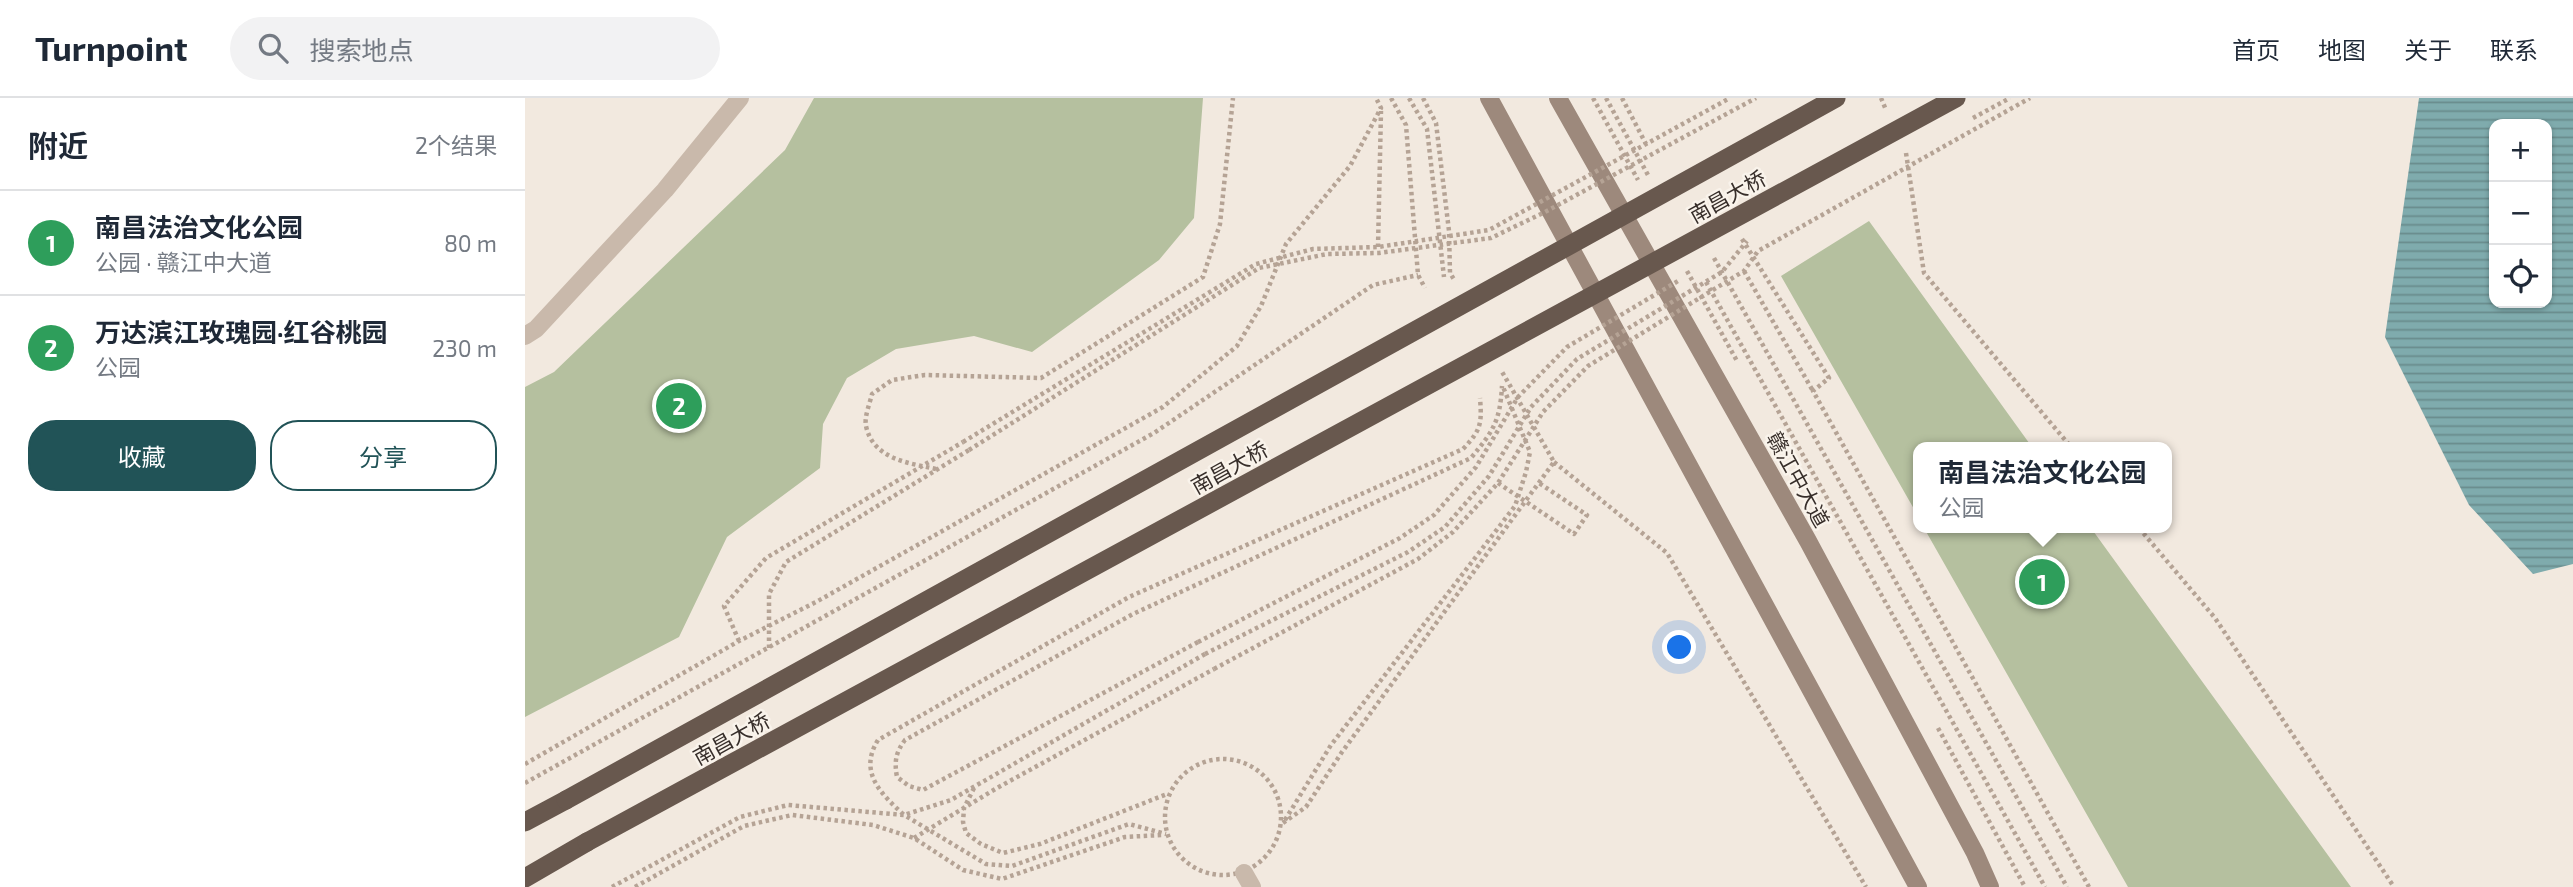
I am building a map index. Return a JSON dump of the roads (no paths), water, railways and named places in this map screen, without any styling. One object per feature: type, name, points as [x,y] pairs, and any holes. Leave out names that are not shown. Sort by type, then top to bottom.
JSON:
[{"type":"highway","name":"南昌大桥","points":[[525,822],[1836,98]]},
{"type":"highway","name":"南昌大桥","points":[[525,878],[1956,98]]},
{"type":"main road","points":[[1489,98],[1918,887]]},
{"type":"main road","name":"赣江中大道","points":[[1558,98],[1808,541],[1975,853],[1990,887]]},
{"type":"street","points":[[525,335],[536,329],[665,190],[740,98]]},
{"type":"water","points":[[2419,98],[2573,98],[2573,564],[2533,574],[2469,505],[2385,337]]},
{"type":"place","name":"万达滨江玫瑰园·红谷桃园","points":[[679,406]]},
{"type":"place","name":"南昌法治文化公园","points":[[2042,582]]}]
